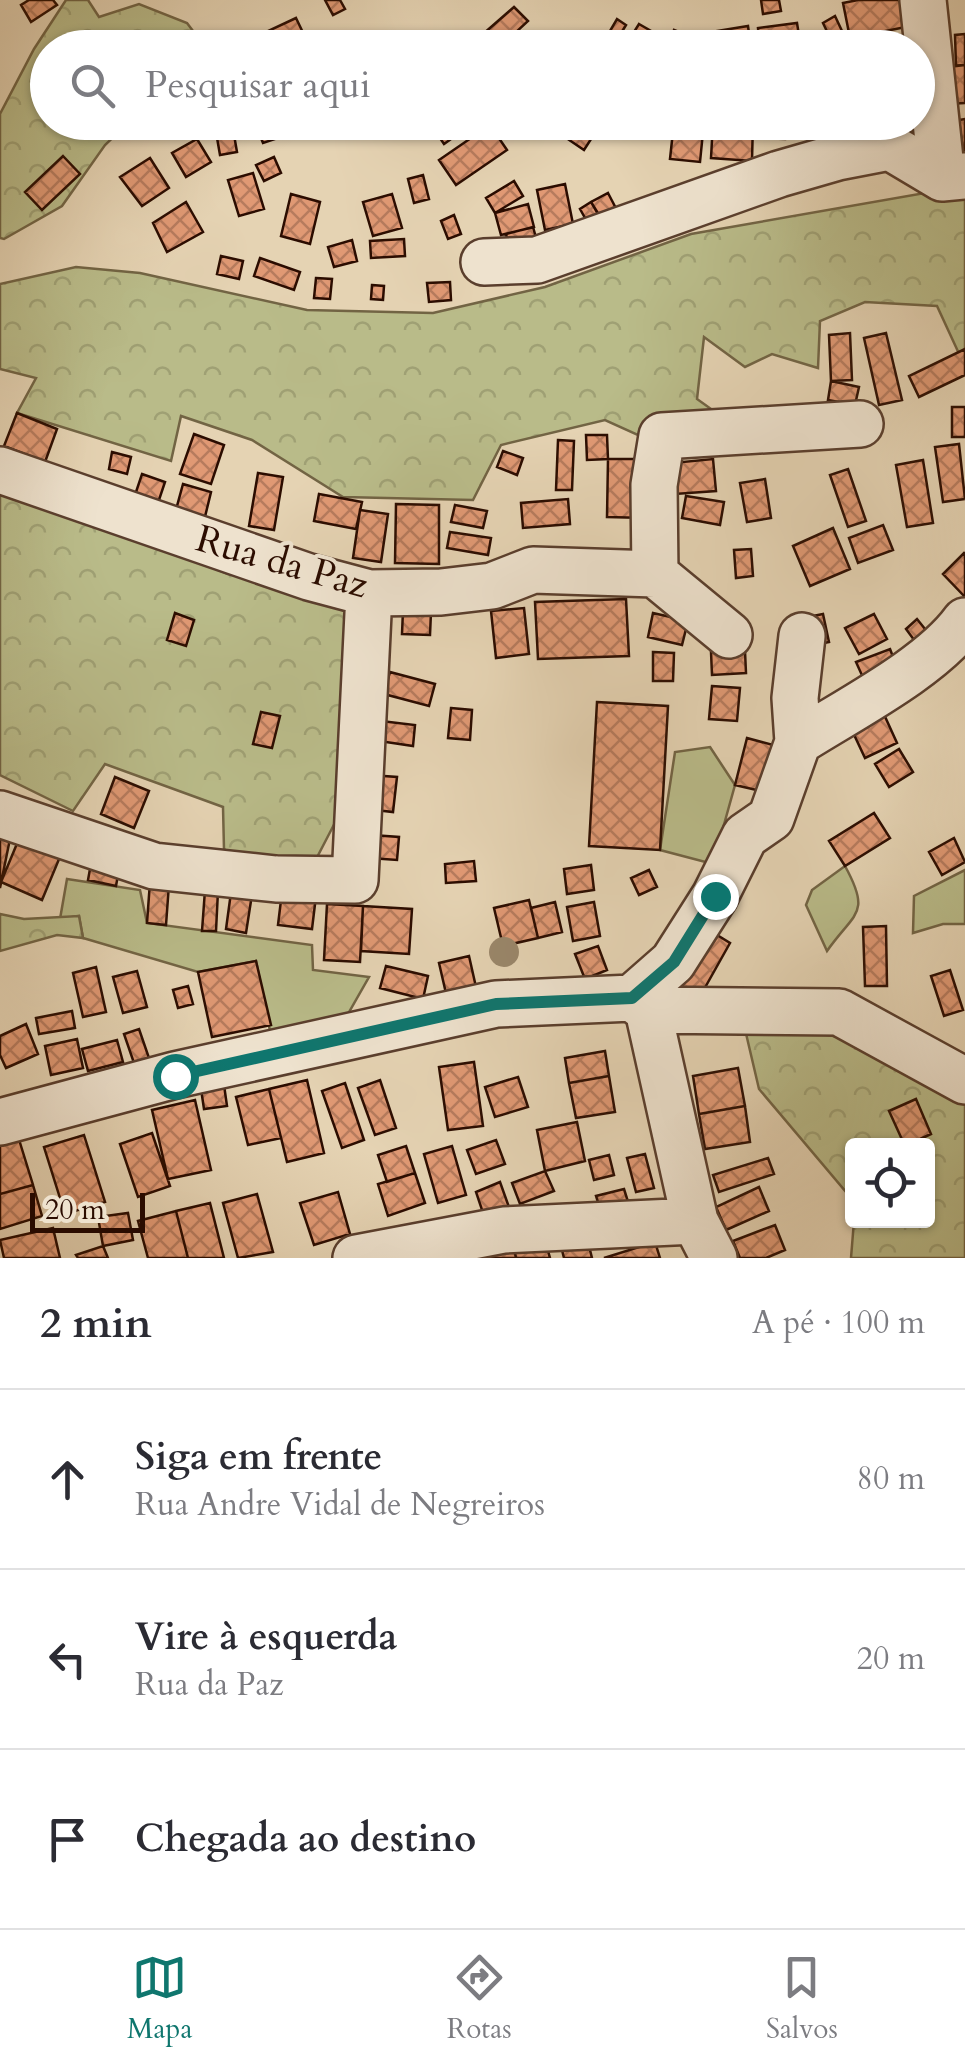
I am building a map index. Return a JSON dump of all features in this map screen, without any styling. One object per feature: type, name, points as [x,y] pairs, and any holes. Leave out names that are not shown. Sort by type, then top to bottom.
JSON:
[{"type":"street","points":[[923,0],[928,30]]},
{"type":"street","points":[[935,69],[954,177]]},
{"type":"street","points":[[484,262],[537,260],[778,174],[873,150],[890,147],[954,177]]},
{"type":"street","points":[[728,636],[654,574],[654,485],[660,440],[667,434],[860,424]]},
{"type":"street","name":"Rua da Paz","points":[[0,470],[309,577],[370,592],[442,592],[492,586],[534,570],[654,574]]},
{"type":"street","points":[[0,814],[154,866],[276,879],[355,880],[370,592]]},
{"type":"street","points":[[798,742],[923,661],[965,621]]},
{"type":"street","points":[[640,1004],[674,962],[715,896],[745,836],[771,818],[798,742],[795,698],[802,636]]},
{"type":"street","points":[[0,1122],[175,1076],[496,1004],[640,1004],[839,1012],[965,1081]]},
{"type":"street","points":[[356,1258],[504,1230],[705,1240],[640,1004]]},
{"type":"green space","points":[[66,0],[88,0],[99,17],[139,4],[187,23],[192,30],[46,30]]},
{"type":"green space","points":[[30,57],[30,140],[110,140],[62,206],[4,239],[0,238],[0,114]]},
{"type":"green space","points":[[965,186],[965,359],[961,358],[937,306],[865,302],[820,321],[818,368],[772,354],[745,367],[704,337],[697,399],[718,414],[640,436],[605,420],[501,445],[473,500],[343,497],[252,440],[181,416],[171,461],[17,413],[36,378],[0,369],[0,284],[76,267],[140,273],[307,310],[433,313],[545,287],[691,234]]},
{"type":"green space","points":[[0,482],[228,574],[361,597],[353,788],[313,865],[246,865],[224,849],[223,807],[105,764],[73,811],[0,775]]},
{"type":"green space","points":[[710,747],[735,785],[713,864],[660,850],[675,752]]},
{"type":"green space","points":[[845,866],[858,904],[852,920],[827,951],[806,905],[812,890]]},
{"type":"green space","points":[[965,870],[965,924],[943,924],[913,933],[914,896]]},
{"type":"green space","points":[[67,879],[140,890],[147,923],[312,945],[313,970],[369,977],[340,1028],[272,1041],[256,961],[198,972],[83,938],[79,916],[60,919]]},
{"type":"green space","points":[[0,914],[24,919],[79,916],[83,938],[57,935],[0,951]]},
{"type":"green space","points":[[744,1025],[879,1044],[965,1088],[965,1258],[851,1258],[853,1228],[935,1228],[935,1138],[845,1138],[845,1191],[759,1089]]},
{"type":"building","points":[[29,0],[53,0],[57,5],[31,22],[21,5]]},
{"type":"building","points":[[325,0],[340,0],[345,9],[333,15]]},
{"type":"building","points":[[761,0],[779,0],[781,11],[763,14]]},
{"type":"building","points":[[911,0],[916,25],[891,30],[848,30],[843,3]]},
{"type":"building","points":[[514,7],[528,21],[518,30],[488,30]]},
{"type":"building","points":[[835,16],[842,30],[826,30],[823,23]]},
{"type":"building","points":[[296,18],[302,30],[270,30]]},
{"type":"building","points":[[617,19],[626,25],[623,30],[611,30]]},
{"type":"building","points":[[797,23],[798,30],[758,30]]},
{"type":"building","points":[[965,34],[965,65],[956,66],[955,35]]},
{"type":"building","points":[[965,65],[965,103],[949,104],[948,66]]},
{"type":"building","points":[[965,119],[965,158],[964,158],[959,120]]},
{"type":"building","points":[[198,140],[211,162],[186,177],[172,153]]},
{"type":"building","points":[[217,140],[235,140],[237,152],[220,155]]},
{"type":"building","points":[[468,140],[500,140],[507,150],[456,185],[439,160]]},
{"type":"building","points":[[569,140],[590,140],[584,150]]},
{"type":"building","points":[[672,140],[702,140],[700,162],[670,159]]},
{"type":"building","points":[[712,140],[753,140],[752,161],[711,158]]},
{"type":"building","points":[[63,156],[80,174],[42,210],[25,192]]},
{"type":"building","points":[[274,157],[281,173],[264,181],[256,165]]},
{"type":"building","points":[[150,158],[169,188],[142,206],[120,177]]},
{"type":"building","points":[[253,173],[264,209],[239,216],[228,180]]},
{"type":"building","points":[[423,175],[429,199],[414,203],[408,179]]},
{"type":"building","points":[[514,181],[523,196],[495,213],[486,198]]},
{"type":"building","points":[[565,184],[573,224],[545,230],[537,190]]},
{"type":"building","points":[[608,193],[621,218],[605,226],[591,202]]},
{"type":"building","points":[[291,194],[320,202],[310,244],[281,236]]},
{"type":"building","points":[[392,194],[402,228],[373,236],[363,202]]},
{"type":"building","points":[[186,202],[203,232],[167,252],[153,223]]},
{"type":"building","points":[[591,202],[601,218],[589,225],[580,209]]},
{"type":"building","points":[[528,204],[534,227],[501,235],[495,213]]},
{"type":"building","points":[[454,215],[461,234],[448,239],[441,221]]},
{"type":"building","points":[[533,227],[539,248],[511,255],[506,234]]},
{"type":"building","points":[[404,239],[405,256],[371,258],[370,241]]},
{"type":"building","points":[[352,240],[357,261],[334,267],[328,247]]},
{"type":"building","points":[[221,256],[243,261],[239,279],[217,274]]},
{"type":"building","points":[[260,258],[300,272],[294,290],[254,276]]},
{"type":"building","points":[[316,278],[332,279],[330,299],[314,298]]},
{"type":"building","points":[[450,282],[451,300],[429,302],[427,283]]},
{"type":"building","points":[[372,285],[384,286],[383,300],[371,299]]},
{"type":"building","points":[[850,333],[852,380],[831,381],[829,335]]},
{"type":"building","points":[[886,333],[902,400],[879,405],[864,338]]},
{"type":"building","points":[[965,349],[965,375],[919,397],[909,376]]},
{"type":"building","points":[[831,381],[859,387],[855,405],[828,400]]},
{"type":"building","points":[[952,407],[965,407],[965,437],[952,437]]},
{"type":"building","points":[[17,413],[57,429],[45,462],[4,446]]},
{"type":"building","points":[[194,434],[224,445],[211,484],[180,474]]},
{"type":"building","points":[[586,435],[607,435],[608,459],[587,460]]},
{"type":"building","points":[[558,440],[574,441],[572,490],[556,490]]},
{"type":"building","points":[[959,444],[965,499],[943,502],[935,447]]},
{"type":"building","points":[[503,451],[523,458],[517,475],[497,467]]},
{"type":"building","points":[[112,452],[131,457],[127,474],[109,469]]},
{"type":"building","points":[[608,459],[646,459],[646,518],[607,517]]},
{"type":"building","points":[[713,459],[716,491],[675,494],[672,463]]},
{"type":"building","points":[[923,460],[933,523],[907,527],[896,465]]},
{"type":"building","points":[[848,469],[866,521],[848,527],[830,475]]},
{"type":"building","points":[[258,473],[283,477],[274,530],[249,526]]},
{"type":"building","points":[[142,474],[165,482],[158,503],[135,495]]},
{"type":"building","points":[[765,479],[771,518],[747,522],[740,483]]},
{"type":"building","points":[[183,484],[211,492],[203,525],[174,517]]},
{"type":"building","points":[[319,494],[362,502],[356,529],[314,521]]},
{"type":"building","points":[[686,496],[724,502],[720,525],[682,518]]},
{"type":"building","points":[[568,499],[570,524],[523,528],[521,503]]},
{"type":"building","points":[[396,504],[439,505],[439,564],[395,563]]},
{"type":"building","points":[[455,505],[487,511],[483,528],[451,522]]},
{"type":"building","points":[[360,510],[388,514],[381,562],[353,558]]},
{"type":"building","points":[[883,525],[893,550],[858,563],[849,538]]},
{"type":"building","points":[[833,528],[850,569],[810,586],[793,546]]},
{"type":"building","points":[[450,532],[491,538],[488,555],[447,548]]},
{"type":"building","points":[[751,549],[753,576],[736,578],[734,550]]},
{"type":"building","points":[[965,554],[965,597],[943,574]]},
{"type":"building","points":[[626,599],[629,656],[538,659],[535,602]]},
{"type":"building","points":[[524,608],[529,654],[496,658],[491,611]]},
{"type":"building","points":[[403,610],[431,612],[430,635],[402,634]]},
{"type":"building","points":[[175,613],[194,620],[186,646],[167,640]]},
{"type":"building","points":[[653,613],[688,621],[682,645],[648,637]]},
{"type":"building","points":[[823,614],[829,642],[814,645],[808,617]]},
{"type":"building","points":[[874,614],[887,639],[859,654],[845,628]]},
{"type":"building","points":[[917,619],[929,634],[917,644],[906,629]]},
{"type":"building","points":[[890,649],[898,670],[865,682],[856,662]]},
{"type":"building","points":[[745,651],[746,673],[712,675],[711,652]]},
{"type":"building","points":[[653,652],[674,653],[673,681],[653,681]]},
{"type":"building","points":[[390,672],[435,684],[429,706],[384,694]]},
{"type":"building","points":[[712,686],[740,688],[737,721],[709,719]]},
{"type":"building","points":[[597,702],[668,706],[660,850],[589,846]]},
{"type":"building","points":[[451,708],[472,710],[470,740],[448,738]]},
{"type":"building","points":[[882,710],[897,743],[865,758],[850,726]]},
{"type":"building","points":[[261,712],[280,716],[272,748],[253,744]]},
{"type":"building","points":[[381,721],[415,725],[413,746],[379,741]]},
{"type":"building","points":[[747,738],[784,748],[774,794],[735,785]]},
{"type":"building","points":[[899,749],[913,772],[889,787],[875,764]]},
{"type":"building","points":[[370,775],[397,777],[393,812],[366,809]]},
{"type":"building","points":[[115,777],[149,791],[134,828],[101,814]]},
{"type":"building","points":[[874,813],[890,838],[845,866],[829,841]]},
{"type":"building","points":[[0,827],[12,829],[0,888]]},
{"type":"building","points":[[21,834],[62,852],[42,900],[1,882]]},
{"type":"building","points":[[372,835],[399,837],[397,860],[370,858]]},
{"type":"building","points":[[954,838],[965,862],[942,875],[929,852]]},
{"type":"building","points":[[92,858],[120,864],[116,886],[88,880]]},
{"type":"building","points":[[474,861],[476,881],[446,883],[445,864]]},
{"type":"building","points":[[591,865],[594,890],[567,894],[564,869]]},
{"type":"building","points":[[649,870],[657,887],[639,895],[631,878]]},
{"type":"building","points":[[150,882],[169,884],[166,925],[147,923]]},
{"type":"building","points":[[232,885],[253,888],[246,933],[226,929]]},
{"type":"building","points":[[205,890],[218,891],[216,931],[202,931]]},
{"type":"building","points":[[282,892],[316,896],[312,929],[278,925]]},
{"type":"building","points":[[529,900],[538,938],[503,946],[494,908]]},
{"type":"building","points":[[555,902],[562,932],[538,938],[531,908]]},
{"type":"building","points":[[594,902],[600,936],[573,941],[567,907]]},
{"type":"building","points":[[327,904],[363,906],[360,962],[324,960]]},
{"type":"building","points":[[363,906],[412,909],[409,954],[361,951]]},
{"type":"building","points":[[886,926],[887,986],[865,986],[863,927]]},
{"type":"building","points":[[704,927],[730,943],[698,1000],[671,984]]},
{"type":"building","points":[[598,946],[607,970],[585,979],[575,954]]},
{"type":"building","points":[[469,956],[478,996],[448,1002],[439,963]]},
{"type":"building","points":[[256,961],[271,1025],[212,1037],[198,972]]},
{"type":"building","points":[[386,966],[428,976],[423,999],[380,988]]},
{"type":"building","points":[[96,967],[106,1012],[83,1017],[73,973]]},
{"type":"building","points":[[950,970],[963,1010],[944,1016],[931,976]]},
{"type":"building","points":[[137,971],[147,1007],[123,1013],[113,977]]},
{"type":"building","points":[[188,986],[193,1004],[178,1008],[173,990]]},
{"type":"building","points":[[72,1011],[75,1028],[39,1034],[36,1018]]},
{"type":"building","points":[[26,1024],[38,1054],[6,1068],[0,1055],[0,1036]]},
{"type":"building","points":[[139,1029],[150,1061],[135,1066],[124,1034]]},
{"type":"building","points":[[77,1039],[83,1068],[51,1075],[45,1046]]},
{"type":"building","points":[[117,1040],[123,1062],[88,1071],[82,1049]]},
{"type":"building","points":[[605,1051],[609,1076],[569,1083],[565,1058]]},
{"type":"building","points":[[474,1062],[483,1126],[448,1130],[439,1067]]},
{"type":"building","points":[[738,1068],[745,1106],[699,1114],[693,1076]]},
{"type":"building","points":[[609,1076],[615,1112],[576,1118],[569,1083]]},
{"type":"building","points":[[518,1077],[528,1107],[495,1117],[485,1087]]},
{"type":"building","points":[[307,1080],[324,1153],[287,1162],[269,1089]]},
{"type":"building","points":[[380,1080],[396,1128],[375,1135],[358,1088]]},
{"type":"building","points":[[345,1083],[364,1140],[342,1148],[322,1091]]},
{"type":"building","points":[[224,1085],[227,1106],[204,1109],[201,1089]]},
{"type":"building","points":[[269,1089],[281,1138],[248,1145],[236,1097]]},
{"type":"building","points":[[916,1099],[931,1134],[901,1138],[889,1111]]},
{"type":"building","points":[[195,1100],[211,1170],[168,1179],[152,1110]]},
{"type":"building","points":[[745,1106],[750,1142],[705,1149],[699,1114]]},
{"type":"building","points":[[577,1122],[585,1161],[545,1171],[537,1130]]},
{"type":"building","points":[[17,1133],[33,1185],[0,1194],[0,1138]]},
{"type":"building","points":[[152,1133],[170,1186],[138,1197],[120,1144]]},
{"type":"building","points":[[84,1135],[105,1202],[65,1214],[44,1147]]},
{"type":"building","points":[[496,1140],[505,1164],[476,1174],[467,1150]]},
{"type":"building","points":[[406,1146],[415,1173],[387,1182],[378,1155]]},
{"type":"building","points":[[452,1146],[466,1195],[438,1203],[424,1154]]},
{"type":"building","points":[[645,1154],[654,1188],[636,1192],[627,1158]]},
{"type":"building","points":[[609,1155],[614,1175],[594,1180],[589,1160]]},
{"type":"building","points":[[768,1158],[774,1174],[719,1192],[713,1175]]},
{"type":"building","points":[[545,1171],[554,1191],[520,1204],[512,1183]]},
{"type":"building","points":[[415,1173],[425,1203],[388,1216],[378,1184]]},
{"type":"building","points":[[500,1182],[510,1210],[485,1219],[476,1192]]},
{"type":"building","points":[[33,1185],[42,1216],[0,1229],[0,1194]]},
{"type":"building","points":[[759,1187],[769,1211],[726,1230],[716,1207]]},
{"type":"building","points":[[624,1189],[630,1208],[602,1215],[596,1196]]},
{"type":"building","points":[[338,1192],[350,1234],[314,1245],[300,1203]]},
{"type":"building","points":[[257,1194],[273,1252],[238,1258],[223,1203]]},
{"type":"building","points":[[210,1203],[224,1258],[188,1258],[176,1211]]},
{"type":"building","points":[[176,1211],[188,1258],[148,1258],[138,1221]]},
{"type":"building","points":[[128,1213],[133,1240],[103,1246],[98,1217]]},
{"type":"building","points":[[775,1225],[785,1250],[766,1258],[740,1258],[733,1241]]},
{"type":"building","points":[[53,1228],[60,1258],[4,1258],[0,1240]]},
{"type":"building","points":[[587,1238],[592,1258],[564,1258],[561,1246]]},
{"type":"building","points":[[545,1240],[550,1258],[516,1258],[514,1248]]},
{"type":"building","points":[[655,1242],[660,1258],[604,1258]]},
{"type":"building","points":[[103,1246],[108,1258],[76,1255]]},
{"type":"building","points":[[514,1248],[516,1258],[485,1258],[485,1256]]},
{"type":"route","points":[[175,1076],[496,1004],[632,998],[674,962],[715,896]]}]
